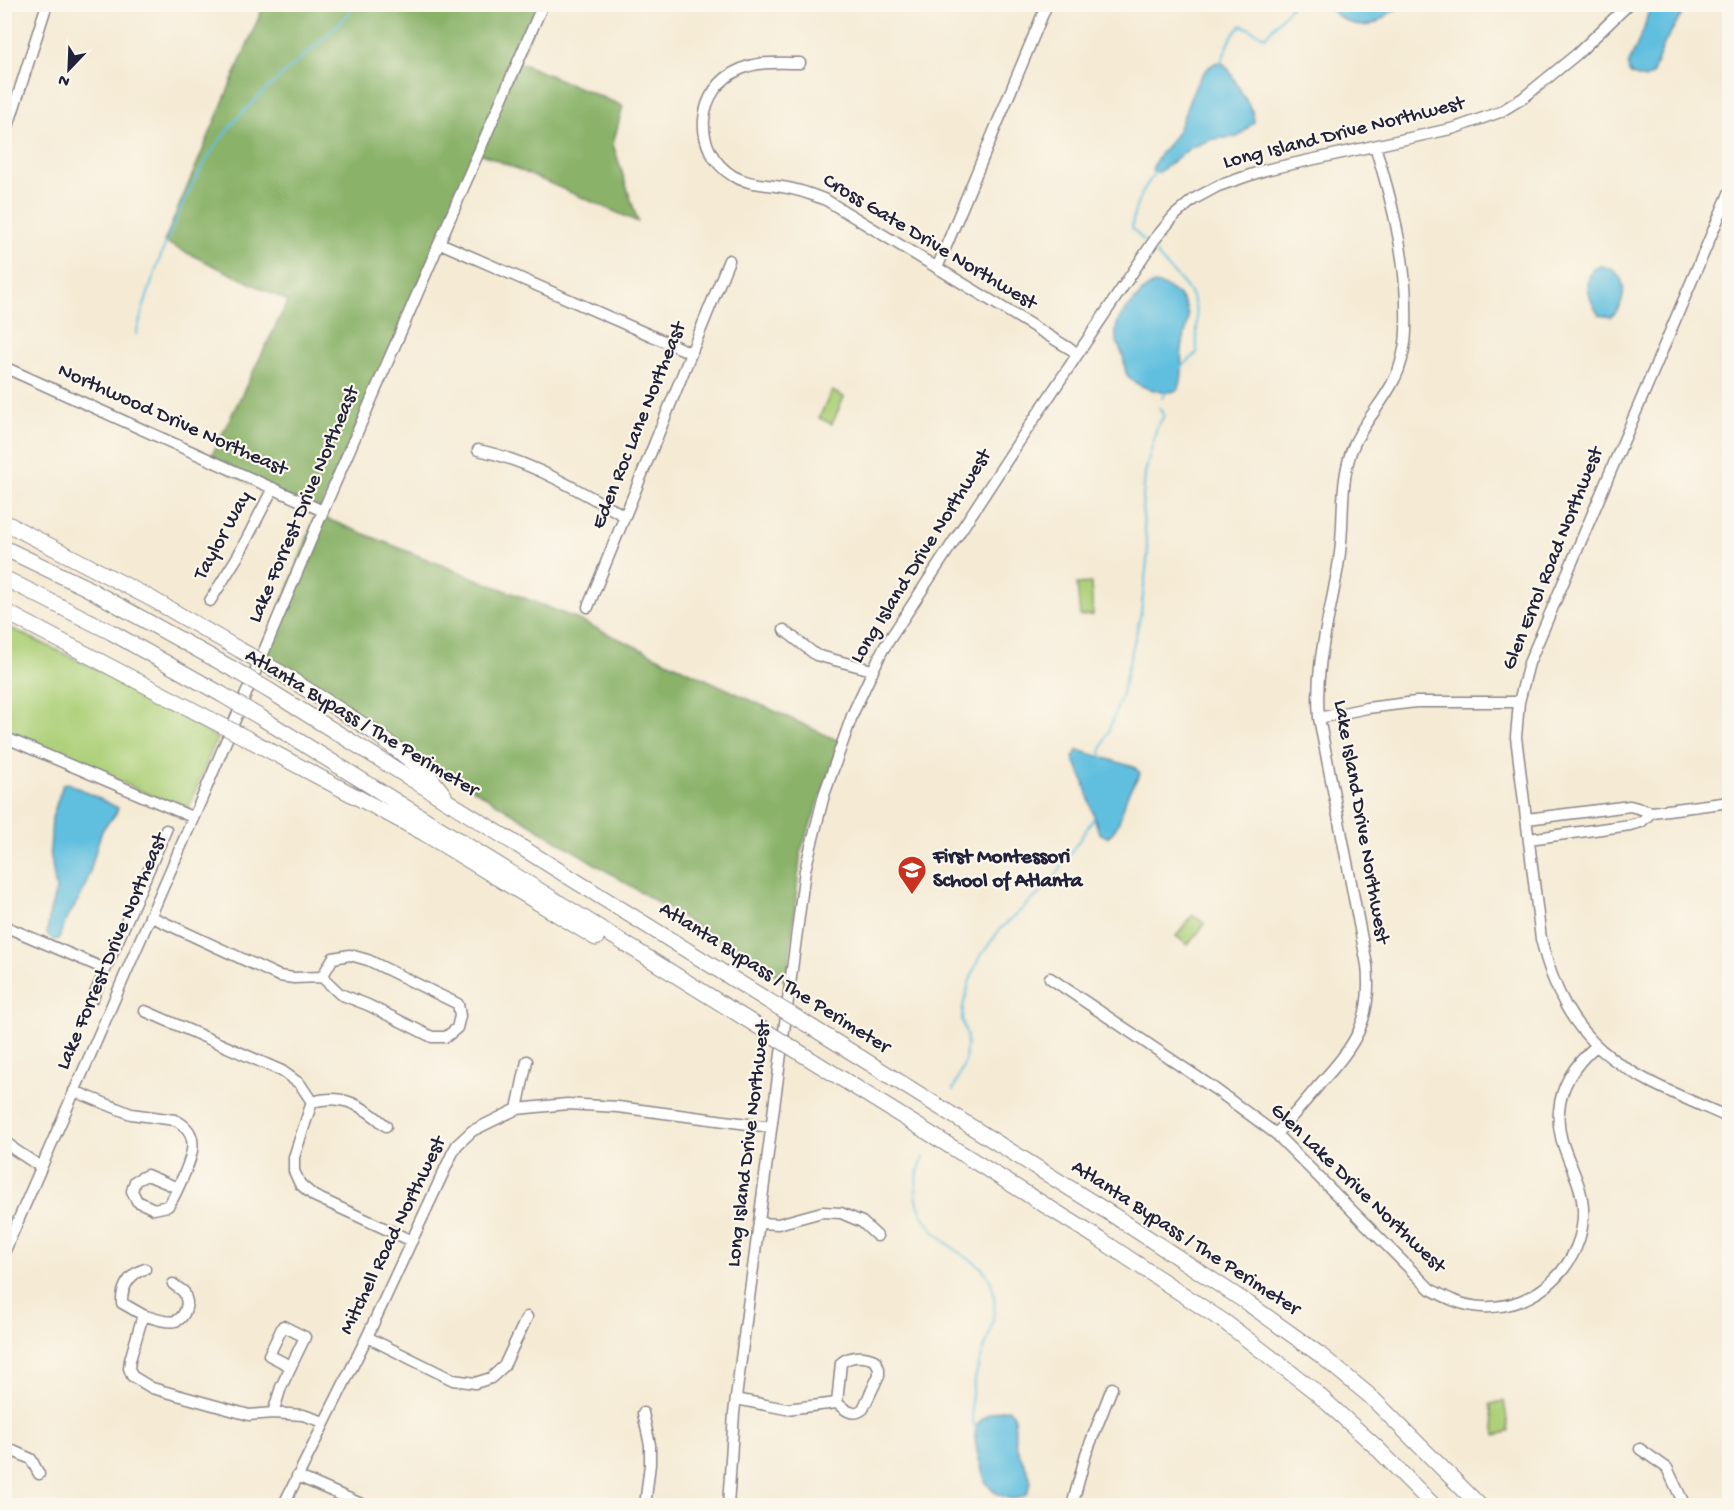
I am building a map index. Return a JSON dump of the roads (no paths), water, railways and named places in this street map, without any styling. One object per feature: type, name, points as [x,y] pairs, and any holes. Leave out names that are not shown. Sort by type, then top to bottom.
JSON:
[{"type":"highway","points":[[4,522],[152,599],[279,672],[374,732],[426,772],[449,802]]},
{"type":"highway","name":"Atlanta Bypass / The Perimeter","points":[[4,548],[85,587],[270,691],[1144,1234],[1319,1354],[1370,1396],[1480,1506]]},
{"type":"highway","points":[[4,578],[111,632],[260,717],[1101,1240],[1226,1323],[1312,1389],[1375,1446],[1434,1506]]},
{"type":"highway","points":[[4,611],[424,833],[596,938],[673,974]]},
{"type":"street","points":[[4,139],[47,4]]},
{"type":"street","name":"Lake Forrest Drive Northeast","points":[[4,1253],[543,4]]},
{"type":"street","points":[[938,268],[1047,4]]},
{"type":"street","name":"Long Island Drive Northwest","points":[[728,1506],[736,1399],[803,882],[810,842],[824,795],[853,712],[872,670],[906,614],[1077,353],[1155,238],[1174,216],[1194,199],[1218,186],[1265,171],[1462,127],[1500,112],[1523,98],[1577,54],[1629,4]]},
{"type":"street","name":"Cross Gate Drive Northwest","points":[[800,63],[750,66],[733,73],[719,84],[708,101],[703,120],[705,139],[713,156],[727,171],[745,181],[796,189],[826,200],[1077,353]]},
{"type":"street","name":"Lake Island Drive Northwest","points":[[1276,1134],[1349,1050],[1362,1025],[1368,997],[1367,965],[1319,718],[1317,695],[1318,669],[1340,560],[1342,494],[1346,470],[1360,433],[1396,376],[1402,361],[1406,339],[1403,253],[1375,146]]},
{"type":"street","name":"Glen Errol Road Northwest","points":[[1730,191],[1529,663],[1519,702],[1516,736],[1541,939],[1548,968],[1567,1009],[1596,1046],[1634,1074],[1730,1118]]},
{"type":"street","points":[[440,243],[691,353]]},
{"type":"street","name":"Eden Roc Lane Northeast","points":[[588,607],[729,260]]},
{"type":"street","name":"Northwood Drive Northeast","points":[[4,367],[323,511]]},
{"type":"street","points":[[478,450],[504,455],[529,464],[625,516]]},
{"type":"street","name":"Taylor Way","points":[[210,601],[238,556],[273,489]]},
{"type":"street","points":[[784,630],[816,655],[872,670]]},
{"type":"street","points":[[1319,718],[1367,708],[1416,702],[1519,702]]},
{"type":"street","points":[[4,737],[192,817]]},
{"type":"street","points":[[1527,819],[1630,806],[1652,812],[1730,802]]},
{"type":"street","points":[[1529,839],[1630,825],[1641,822],[1652,812]]},
{"type":"street","points":[[93,998],[165,830]]},
{"type":"street","points":[[150,916],[279,976],[318,977],[352,1000],[368,1005],[432,1036],[446,1036],[452,1033],[460,1022],[458,1004],[360,957],[350,955],[333,958],[318,977]]},
{"type":"street","points":[[4,926],[105,969]]},
{"type":"street","name":"Glen Lake Drive Northwest","points":[[1050,978],[1215,1089],[1276,1134],[1417,1278],[1449,1299],[1470,1306],[1492,1307],[1513,1304],[1534,1295],[1553,1282],[1567,1264],[1577,1242],[1582,1220],[1582,1198],[1561,1143],[1558,1110],[1563,1090],[1571,1073],[1582,1058],[1596,1046]]},
{"type":"street","points":[[145,1011],[282,1071],[300,1084],[312,1102]]},
{"type":"street","points":[[517,1109],[528,1061]]},
{"type":"street","points":[[74,1091],[130,1114],[175,1120],[181,1123],[193,1141],[193,1154],[178,1188]]},
{"type":"street","points":[[312,1102],[330,1098],[350,1101],[375,1116],[386,1126]]},
{"type":"street","points":[[312,1102],[294,1157],[294,1171],[300,1184],[314,1196],[412,1241]]},
{"type":"street","name":"Mitchell Road Northwest","points":[[283,1506],[367,1337],[457,1145],[472,1131],[517,1109],[567,1104],[584,1104],[771,1127]]},
{"type":"street","points":[[4,1140],[41,1167]]},
{"type":"street","points":[[760,1223],[778,1224],[822,1212],[841,1214],[862,1222],[877,1236]]},
{"type":"street","points":[[145,1269],[136,1272],[129,1280],[122,1298],[122,1303],[126,1307],[143,1315],[171,1322],[177,1321],[183,1315],[188,1302],[184,1292],[173,1284]]},
{"type":"street","points":[[143,1315],[130,1360],[129,1368],[132,1376],[153,1388],[249,1415],[273,1413],[303,1415],[324,1422]]},
{"type":"street","points":[[367,1337],[453,1380],[475,1383],[490,1378],[504,1366],[527,1317]]},
{"type":"street","points":[[736,1399],[786,1409],[837,1403],[848,1412],[859,1412],[863,1409],[879,1375],[876,1361],[867,1357],[855,1357],[848,1358],[841,1363],[837,1403]]},
{"type":"street","points":[[273,1413],[280,1387],[290,1365]]},
{"type":"street","points":[[1072,1506],[1086,1454],[1112,1388]]},
{"type":"street","points":[[643,1413],[650,1454],[645,1506]]},
{"type":"street","points":[[4,1447],[30,1459],[39,1474]]},
{"type":"street","points":[[1640,1449],[1667,1468],[1685,1506]]},
{"type":"street","points":[[297,1476],[366,1506]]},
{"type":"water","points":[[1325,5],[1408,5],[1395,10],[1375,23],[1361,26],[1348,22]]},
{"type":"water","points":[[1650,5],[1674,5],[1682,10],[1682,14],[1665,42],[1652,75],[1645,79],[1632,75],[1628,65],[1644,29]]},
{"type":"water","points":[[1217,62],[1224,64],[1229,70],[1253,113],[1254,122],[1238,137],[1213,139],[1190,148],[1158,173],[1152,171],[1155,161],[1180,126],[1201,76]]},
{"type":"water","points":[[1600,266],[1616,273],[1623,286],[1621,303],[1611,317],[1599,315],[1589,292],[1590,274],[1593,269]]},
{"type":"water","points":[[1154,284],[1172,290],[1185,304],[1187,310],[1188,321],[1183,345],[1181,380],[1178,390],[1173,392],[1143,387],[1131,379],[1126,373],[1116,337],[1121,316],[1147,288]]},
{"type":"water","points":[[1078,750],[1134,767],[1140,773],[1128,794],[1115,829],[1107,837],[1099,833],[1083,779],[1073,758]]},
{"type":"water","points":[[68,783],[118,808],[102,831],[82,893],[66,920],[59,939],[54,940],[47,934],[56,890],[50,851],[52,818],[63,784]]},
{"type":"water","points":[[1008,1409],[1014,1419],[1016,1446],[1031,1482],[1027,1494],[1015,1499],[998,1494],[985,1481],[975,1435],[977,1426],[983,1418],[993,1412]]},
{"type":"waterway","points":[[136,334],[154,275],[177,215],[207,159],[245,110],[331,32],[358,4]]},
{"type":"waterway","points":[[1221,62],[1232,36],[1242,25],[1265,37],[1293,4]]},
{"type":"waterway","points":[[1144,241],[1132,228],[1133,220],[1139,198],[1155,172]]},
{"type":"waterway","points":[[1156,253],[1186,287],[1195,307],[1197,353],[1181,368]]},
{"type":"waterway","points":[[1162,398],[1167,391]]},
{"type":"waterway","points":[[1103,758],[1101,751],[1121,697],[1141,613],[1148,553],[1142,509],[1145,473],[1157,427],[1164,416],[1159,408]]},
{"type":"waterway","points":[[953,1090],[965,1062],[967,1037],[962,1020],[963,1007],[978,960],[1000,929],[1050,884],[1094,818]]},
{"type":"waterway","points":[[924,1157],[916,1185],[920,1210],[935,1232],[945,1242],[978,1265],[986,1273],[992,1285],[995,1303],[993,1321],[972,1392],[972,1410],[976,1429]]},
{"type":"place","name":"First Montessori School of Atlanta","points":[[912,896]]}]
